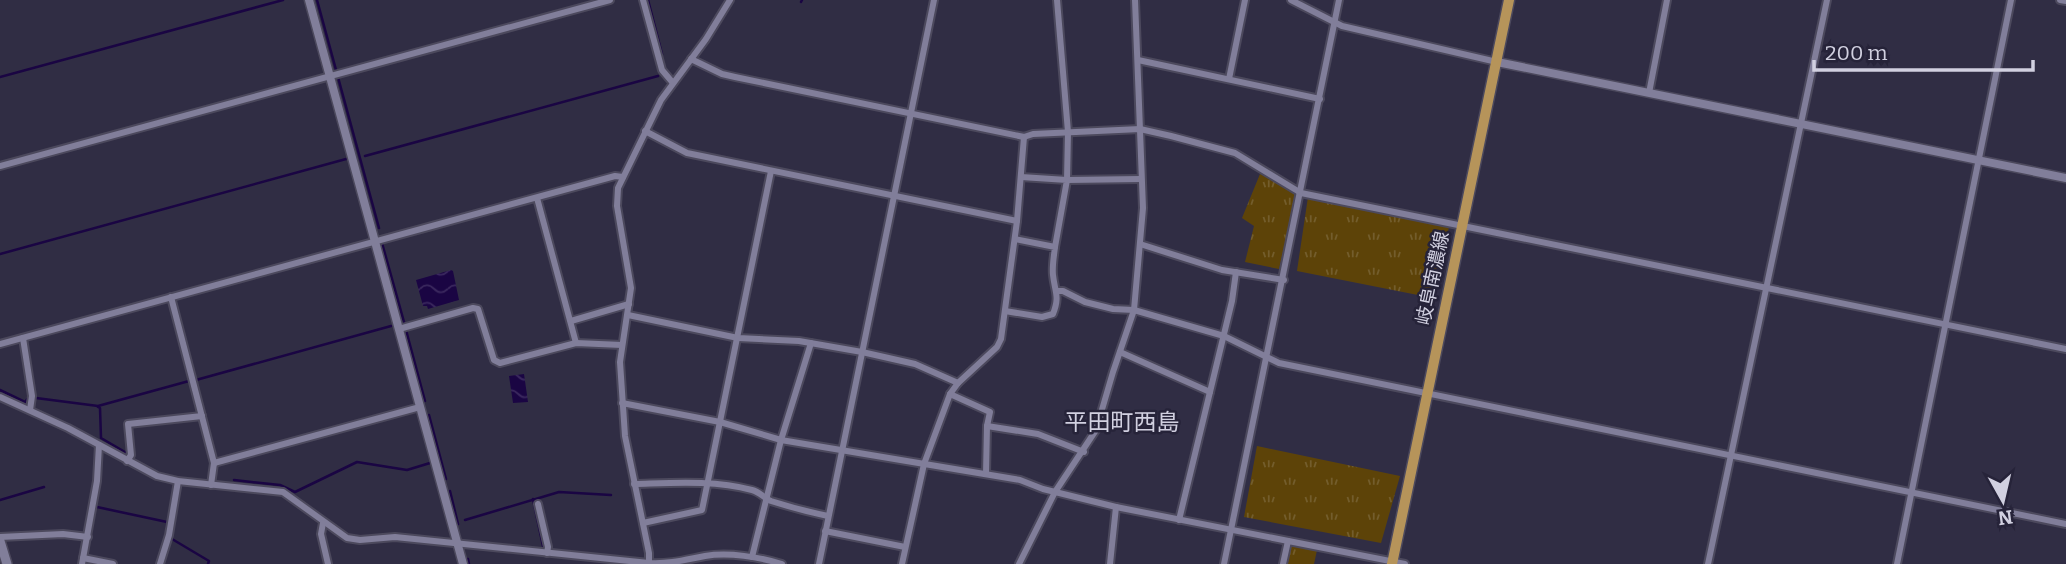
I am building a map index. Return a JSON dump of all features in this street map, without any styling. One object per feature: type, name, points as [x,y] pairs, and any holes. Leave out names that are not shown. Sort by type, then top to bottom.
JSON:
[{"type":"main road","name":"岐阜南濃線","points":[[1392,563],[1509,0]]},
{"type":"main road","points":[[0,539],[7,564]]},
{"type":"street","points":[[309,0],[335,75],[374,242],[463,564]]},
{"type":"street","points":[[0,166],[610,0]]},
{"type":"street","points":[[643,0],[662,70],[673,83]]},
{"type":"street","points":[[649,563],[625,436],[622,404],[620,362],[631,288],[617,206],[618,188],[645,131],[673,83],[730,0]]},
{"type":"street","points":[[818,564],[934,0]]},
{"type":"street","points":[[1005,311],[1042,317],[1053,314],[1058,302],[1058,291],[1052,274],[1067,180],[1068,132],[1057,0]]},
{"type":"street","points":[[1019,564],[1055,492],[1084,452],[1096,430],[1134,310],[1143,208],[1135,0]]},
{"type":"street","points":[[1229,79],[1245,0]]},
{"type":"street","points":[[1291,0],[1335,23],[1497,62],[2066,178]]},
{"type":"street","points":[[1224,564],[1339,0]]},
{"type":"street","points":[[1649,93],[1667,0]]},
{"type":"street","points":[[1708,564],[1827,0]]},
{"type":"street","points":[[1898,564],[2011,0]]},
{"type":"street","points":[[2060,0],[2066,1]]},
{"type":"street","points":[[691,59],[722,74],[1024,137],[1140,129],[1235,153],[1301,193],[2066,349]]},
{"type":"street","points":[[1138,60],[1320,99]]},
{"type":"street","points":[[645,131],[687,153],[1017,221]]},
{"type":"street","points":[[902,564],[924,464],[950,394],[1001,339],[1015,239],[1024,137]]},
{"type":"street","points":[[643,523],[702,510],[771,171]]},
{"type":"street","points":[[0,344],[623,177]]},
{"type":"street","points":[[1021,177],[1067,180],[1141,179]]},
{"type":"street","points":[[537,198],[576,343]]},
{"type":"street","points":[[1015,239],[1055,247]]},
{"type":"street","points":[[1140,244],[1222,270],[1284,280]]},
{"type":"street","points":[[1179,520],[1224,336],[1236,272]]},
{"type":"street","points":[[1058,291],[1085,302],[1113,309],[1134,310],[1224,336],[1267,358],[2066,524]]},
{"type":"street","points":[[171,298],[214,463],[211,485]]},
{"type":"street","points":[[571,321],[629,304]]},
{"type":"street","points":[[399,329],[473,308],[478,309],[494,360],[500,363],[576,343],[622,345]]},
{"type":"street","points":[[628,315],[738,338],[811,343],[862,352],[915,364],[958,383]]},
{"type":"street","points":[[23,338],[32,396],[30,410]]},
{"type":"street","points":[[752,557],[781,440],[811,343]]},
{"type":"street","points":[[1120,352],[1210,392]]},
{"type":"street","points":[[950,394],[990,412],[986,474]]},
{"type":"street","points":[[0,397],[157,476],[178,481],[283,492],[347,538],[360,540],[395,537],[649,563],[674,564],[706,556],[752,557],[782,564]]},
{"type":"street","points":[[622,404],[720,422],[781,440],[1020,480],[1116,507],[1405,564]]},
{"type":"street","points":[[214,463],[419,407]]},
{"type":"street","points":[[127,461],[131,455],[128,424],[202,416]]},
{"type":"street","points":[[987,426],[1038,434],[1084,452]]},
{"type":"street","points":[[99,445],[97,481],[82,561],[113,564]]},
{"type":"street","points":[[160,564],[169,535],[178,481]]},
{"type":"street","points":[[634,484],[708,482],[757,491],[766,499],[828,516]]},
{"type":"street","points":[[538,504],[547,553]]},
{"type":"street","points":[[1110,564],[1116,507]]},
{"type":"street","points":[[323,523],[321,534],[328,564]]},
{"type":"street","points":[[825,531],[905,547]]},
{"type":"street","points":[[0,539],[63,534],[88,537]]},
{"type":"street","points":[[1283,564],[1288,541]]},
{"type":"green space","points":[[1260,174],[1297,192],[1279,269],[1245,262],[1254,226],[1242,218]]},
{"type":"green space","points":[[1308,197],[1449,227],[1433,298],[1297,271]]},
{"type":"green space","points":[[1257,446],[1400,476],[1381,543],[1244,517]]},
{"type":"green space","points":[[1290,545],[1317,550],[1314,564],[1285,564]]},
{"type":"water","points":[[451,270],[459,300],[428,309],[423,306],[416,280]]},
{"type":"water","points":[[524,374],[528,402],[513,403],[509,376]]},
{"type":"waterway","points":[[0,77],[283,0]]},
{"type":"waterway","points":[[317,0],[379,228]]},
{"type":"waterway","points":[[648,0],[662,54]]},
{"type":"waterway","points":[[365,156],[658,76]]},
{"type":"waterway","points":[[0,254],[346,159]]},
{"type":"waterway","points":[[382,243],[404,322]]},
{"type":"waterway","points":[[196,380],[391,326]]},
{"type":"waterway","points":[[406,330],[425,401]]},
{"type":"waterway","points":[[36,398],[98,406],[189,381]]},
{"type":"waterway","points":[[0,390],[25,402],[29,397]]},
{"type":"waterway","points":[[98,407],[101,438],[125,452]]},
{"type":"waterway","points":[[429,415],[446,479]]},
{"type":"waterway","points":[[234,480],[280,485],[295,492],[357,462],[407,470],[430,463]]},
{"type":"waterway","points":[[0,500],[44,487]]},
{"type":"waterway","points":[[450,491],[458,524]]},
{"type":"waterway","points":[[465,520],[559,492],[611,495]]},
{"type":"waterway","points":[[533,499],[543,546]]},
{"type":"waterway","points":[[97,507],[167,522],[167,536]]},
{"type":"waterway","points":[[172,539],[209,561],[208,564]]},
{"type":"waterway","points":[[468,559],[469,564]]},
{"type":"district","name":"平田町西島","points":[[1122,422]]}]
